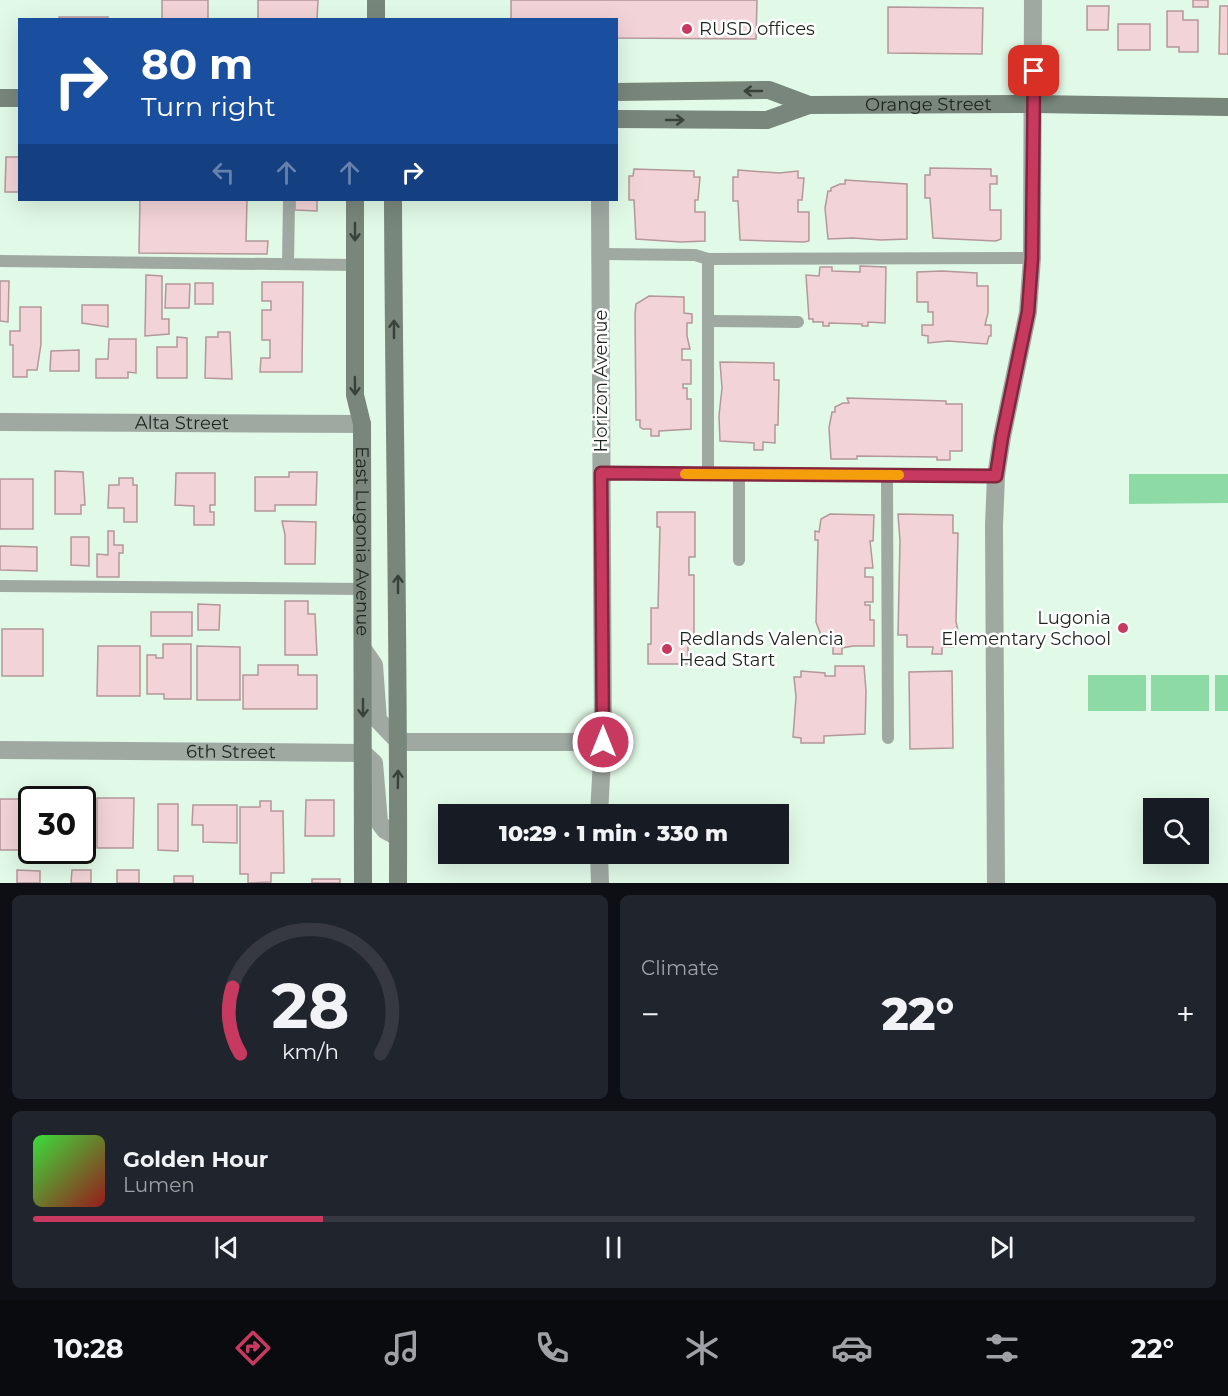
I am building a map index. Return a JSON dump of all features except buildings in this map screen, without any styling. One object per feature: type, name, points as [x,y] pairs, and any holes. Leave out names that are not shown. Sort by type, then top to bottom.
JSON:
[{"type":"main road","points":[[376,0],[376,18]]},
{"type":"main road","name":"Orange Street","points":[[618,92],[769,90],[809,105]]},
{"type":"main road","points":[[0,98],[18,98]]},
{"type":"main road","name":"Orange Street","points":[[618,119],[767,120],[809,105],[1034,104],[1228,107]]},
{"type":"main road","name":"East Lugonia Avenue","points":[[355,201],[355,394],[362,423],[363,883]]},
{"type":"main road","name":"East Lugonia Avenue","points":[[393,201],[399,742],[398,883]]},
{"type":"street","points":[[996,883],[994,525],[996,476],[1028,312],[1032,258],[1034,104],[1032,0]]},
{"type":"street","name":"Horizon Avenue","points":[[600,201],[603,742],[600,804]]},
{"type":"street","name":"Alta Street","points":[[0,423],[362,423]]},
{"type":"street","points":[[363,649],[374,665],[378,720],[399,742],[603,742]]},
{"type":"street","name":"6th Street","points":[[0,750],[363,753]]},
{"type":"street","points":[[363,753],[374,763],[379,822],[385,830],[398,837]]},
{"type":"street","points":[[599,864],[600,883]]},
{"type":"lane","points":[[288,264],[289,201]]},
{"type":"lane","points":[[600,254],[695,255],[708,259],[1032,258]]},
{"type":"lane","points":[[708,259],[708,474]]},
{"type":"lane","points":[[0,261],[355,265]]},
{"type":"lane","points":[[708,321],[798,322]]},
{"type":"lane","points":[[601,473],[996,476]]},
{"type":"lane","points":[[739,474],[739,560]]},
{"type":"lane","points":[[887,475],[888,738]]},
{"type":"lane","points":[[0,586],[363,589]]},
{"type":"green space","points":[[1129,474],[1228,474],[1228,503],[1129,504]]},
{"type":"green space","points":[[1088,675],[1146,675],[1146,711],[1088,711]]},
{"type":"green space","points":[[1151,675],[1209,675],[1209,711],[1151,711]]},
{"type":"green space","points":[[1215,675],[1228,675],[1228,711],[1215,711]]},
{"type":"slow traffic","points":[[685,474],[899,475]]},
{"type":"place","name":"RUSD offices","points":[[687,29]]},
{"type":"place","name":"Lugonia Elementary School","points":[[1123,628]]},
{"type":"place","name":"Redlands Valencia Head Start","points":[[667,649]]},
{"type":"route","points":[[603,742],[601,473],[996,476],[1028,312],[1032,258],[1034,71]]}]
